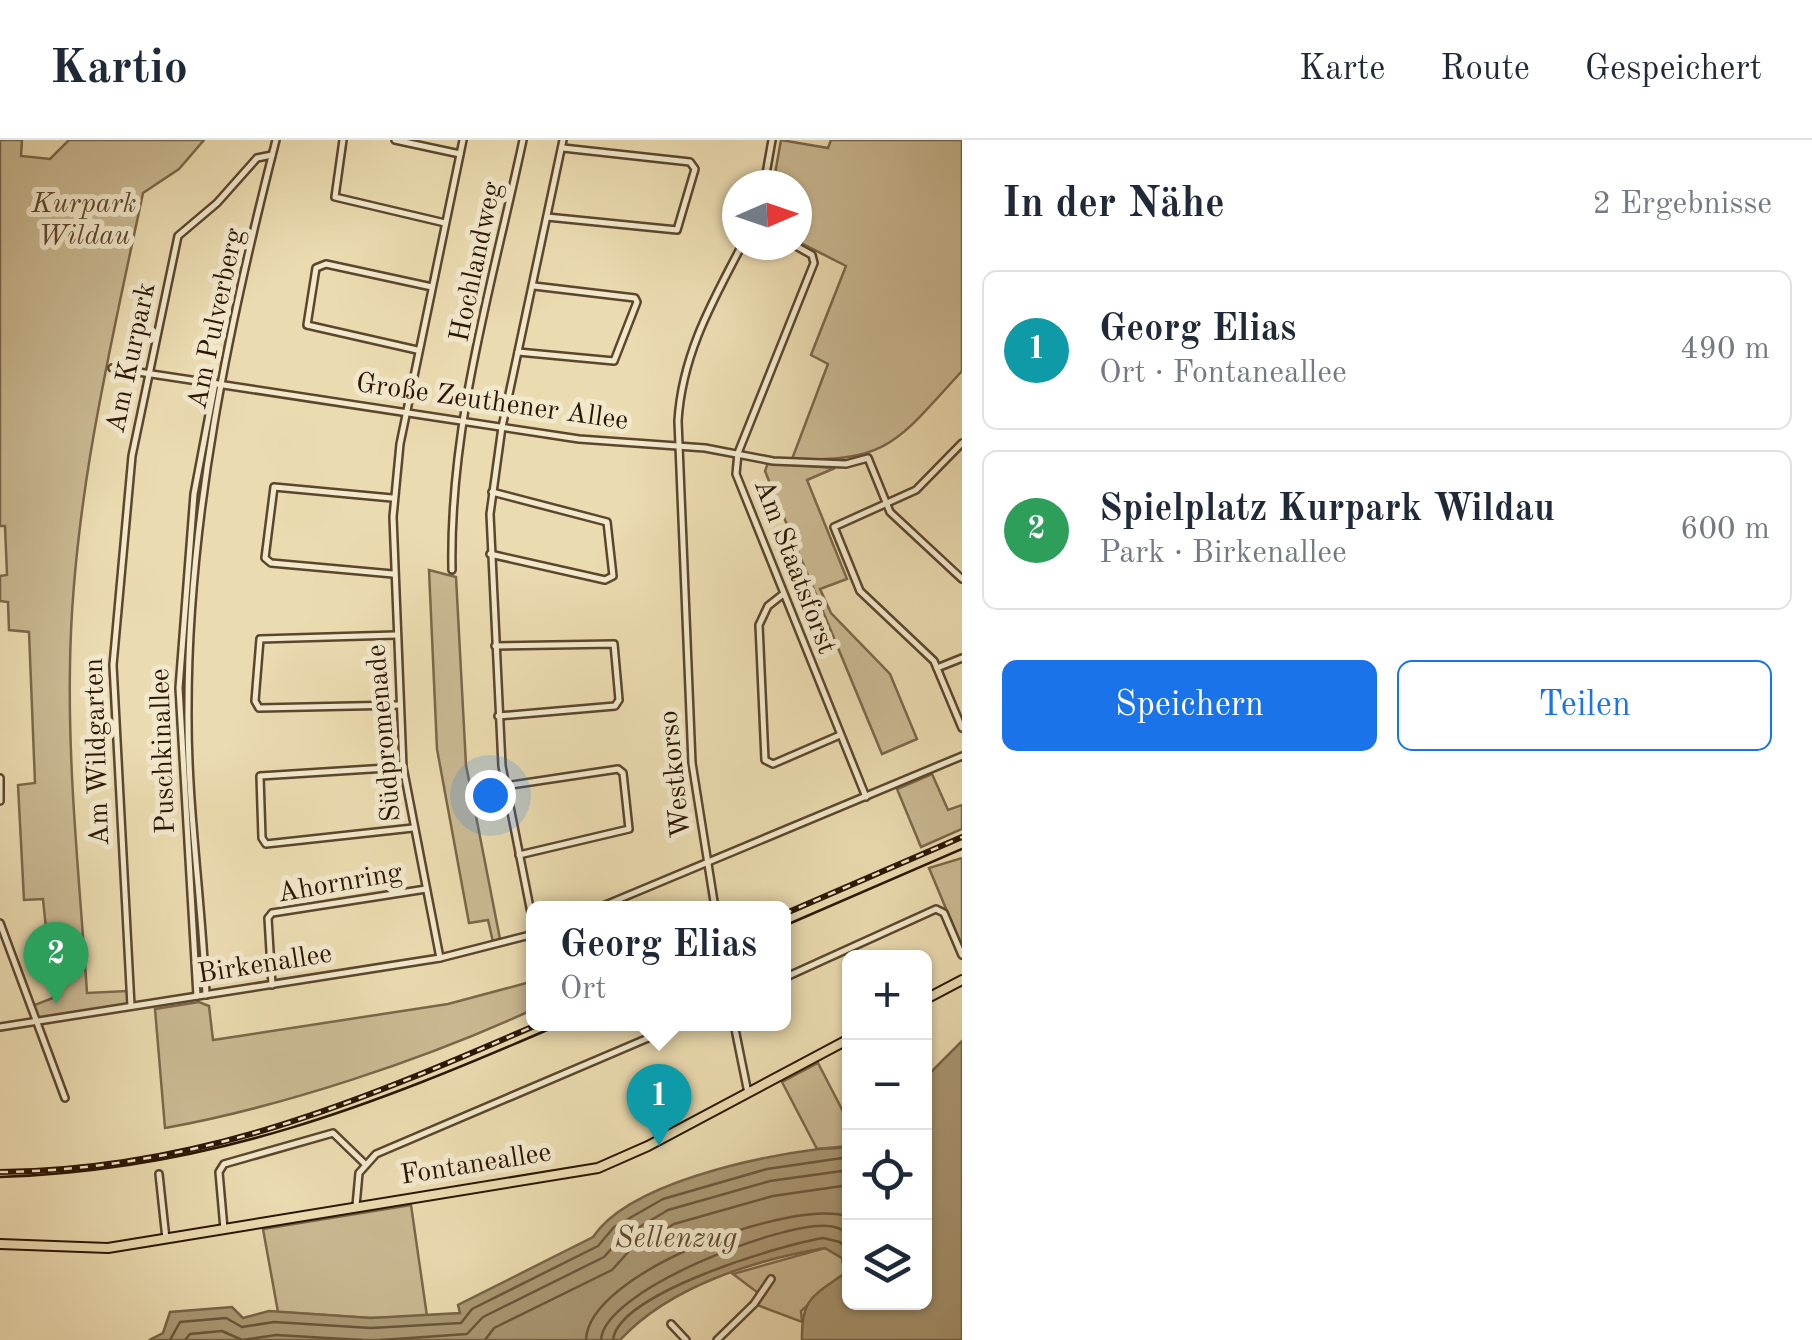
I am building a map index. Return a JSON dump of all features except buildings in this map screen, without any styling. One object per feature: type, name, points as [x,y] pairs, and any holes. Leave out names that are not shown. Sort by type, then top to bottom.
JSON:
[{"type":"main road","points":[[932,996],[962,980]]},
{"type":"main road","name":"Fontaneallee","points":[[0,1244],[82,1249],[166,1239],[601,1167],[848,1040]]},
{"type":"street","name":"Am Pulverberg","points":[[202,506],[276,140]]},
{"type":"street","points":[[343,140],[335,197],[446,223]]},
{"type":"street","points":[[394,140],[460,154]]},
{"type":"street","name":"Südpromenade","points":[[440,958],[403,767],[393,498],[406,412],[463,140]]},
{"type":"street","name":"Hochlandweg","points":[[452,570],[452,506],[464,422],[523,140]]},
{"type":"street","points":[[767,170],[772,140]]},
{"type":"street","points":[[528,901],[505,786],[498,716],[490,554],[492,492],[502,427],[562,144],[690,162],[695,170],[677,230],[547,216]]},
{"type":"street","name":"Am Kurpark","points":[[128,498],[178,236],[217,203],[257,158],[272,155]]},
{"type":"street","name":"Am Staatsforst","points":[[812,255],[814,263],[738,454],[738,484],[866,798]]},
{"type":"street","name":"Westkorso","points":[[714,901],[694,782],[678,446],[680,398],[690,355],[735,260]]},
{"type":"street","points":[[418,351],[312,328],[305,318],[316,268],[322,264],[432,286]]},
{"type":"street","points":[[518,352],[614,361],[637,302],[635,298],[532,286]]},
{"type":"street","name":"Große Zeuthener Allee","points":[[112,368],[579,439],[678,446],[788,462],[846,464],[868,458],[886,502]]},
{"type":"street","name":"Am Pulverberg","points":[[193,506],[215,382]]},
{"type":"street","points":[[962,443],[920,487],[834,527],[860,590],[937,668],[962,728]]},
{"type":"street","points":[[393,498],[274,487],[266,558],[271,563],[394,574]]},
{"type":"street","points":[[490,554],[604,580],[613,576],[607,522],[492,492]]},
{"type":"street","name":"Am Wildgarten","points":[[128,498],[113,665],[131,1006]]},
{"type":"street","points":[[886,502],[890,512],[962,579]]},
{"type":"street","name":"Puschkinallee","points":[[193,506],[179,694],[197,996]]},
{"type":"street","name":"Puschkinallee","points":[[202,506],[188,708],[206,995]]},
{"type":"street","points":[[782,595],[762,615],[758,636],[765,760],[773,764],[840,736]]},
{"type":"street","points":[[396,635],[260,639],[254,701],[260,708],[400,705]]},
{"type":"street","points":[[495,646],[614,644],[620,700],[614,706],[498,716]]},
{"type":"street","points":[[937,668],[962,658]]},
{"type":"street","points":[[616,901],[962,756]]},
{"type":"street","points":[[403,767],[260,776],[262,838],[266,844],[414,828]]},
{"type":"street","points":[[505,786],[618,769],[623,773],[628,829],[519,855]]},
{"type":"street","points":[[0,778],[0,801]]},
{"type":"street","name":"Ahornring","points":[[272,985],[268,918],[272,913],[426,889]]},
{"type":"street","points":[[791,975],[936,908],[944,913],[962,954]]},
{"type":"street","points":[[0,923],[4,946],[66,1098]]},
{"type":"street","name":"Birkenallee","points":[[0,1027],[440,958],[526,933]]},
{"type":"street","points":[[356,1207],[355,1187],[364,1164],[380,1151],[665,1031]]},
{"type":"street","points":[[735,1031],[748,1093]]},
{"type":"street","points":[[224,1229],[220,1167],[334,1133],[364,1164]]},
{"type":"street","points":[[158,1174],[166,1239]]},
{"type":"street","points":[[717,1340],[754,1304],[771,1279]]},
{"type":"street","points":[[671,1324],[686,1340]]},
{"type":"green space","name":"Kurpark Wildau","points":[[0,140],[22,140],[21,156],[50,159],[69,140],[204,140],[179,169],[143,193],[95,428],[72,606],[71,748],[87,993],[127,991],[129,1005],[37,1020],[32,1006],[53,998],[43,899],[24,900],[18,785],[35,783],[29,632],[9,630],[8,602],[0,601],[0,576],[7,575],[5,526],[0,526]]},
{"type":"green space","points":[[781,140],[828,148],[831,140],[962,140],[962,371],[906,430],[872,451],[825,459],[792,459],[828,364],[811,355],[846,266],[812,249],[812,170],[776,170]]},
{"type":"green space","points":[[768,463],[835,468],[807,480],[847,579],[820,589],[831,613],[890,674],[917,739],[882,754],[765,471]]},
{"type":"green space","points":[[429,570],[456,577],[466,765],[500,939],[493,942],[488,920],[469,923],[437,749]]},
{"type":"green space","points":[[932,774],[948,810],[962,805],[962,829],[921,847],[897,789]]},
{"type":"green space","points":[[962,858],[962,947],[929,868]]},
{"type":"green space","points":[[526,983],[526,1012],[447,1046],[257,1108],[165,1128],[155,1009],[199,1002],[209,1006],[213,1040],[448,1004]]},
{"type":"green space","points":[[818,1063],[842,1109],[842,1147],[817,1149],[782,1082]]},
{"type":"green space","points":[[411,1205],[427,1316],[371,1318],[278,1312],[263,1229]]},
{"type":"green space","points":[[825,1248],[842,1258],[842,1276],[801,1311],[802,1322],[757,1305],[757,1292],[733,1274]]},
{"type":"water","name":"Sellenzug","points":[[962,1041],[962,1340],[802,1340],[804,1315],[811,1299],[842,1275],[842,1310],[932,1310],[932,1071]]},
{"type":"water","name":"Sellenzug","points":[[842,1147],[842,1258],[825,1248],[715,1278],[663,1305],[620,1340],[149,1340],[163,1333],[170,1312],[232,1307],[243,1318],[269,1311],[371,1318],[460,1313],[458,1305],[593,1237],[611,1218],[664,1188],[730,1166]]},
{"type":"tram line","points":[[791,923],[962,849]]},
{"type":"tram line","points":[[0,1177],[150,1162],[288,1129],[423,1082],[544,1031]]},
{"type":"railway","points":[[791,911],[962,837]]},
{"type":"railway","points":[[0,1172],[73,1168],[211,1145],[343,1104],[526,1029]]},
{"type":"place","name":"Spielplatz Kurpark Wildau","points":[[56,1004]]},
{"type":"place","name":"Georg Elias","points":[[659,1146]]}]
